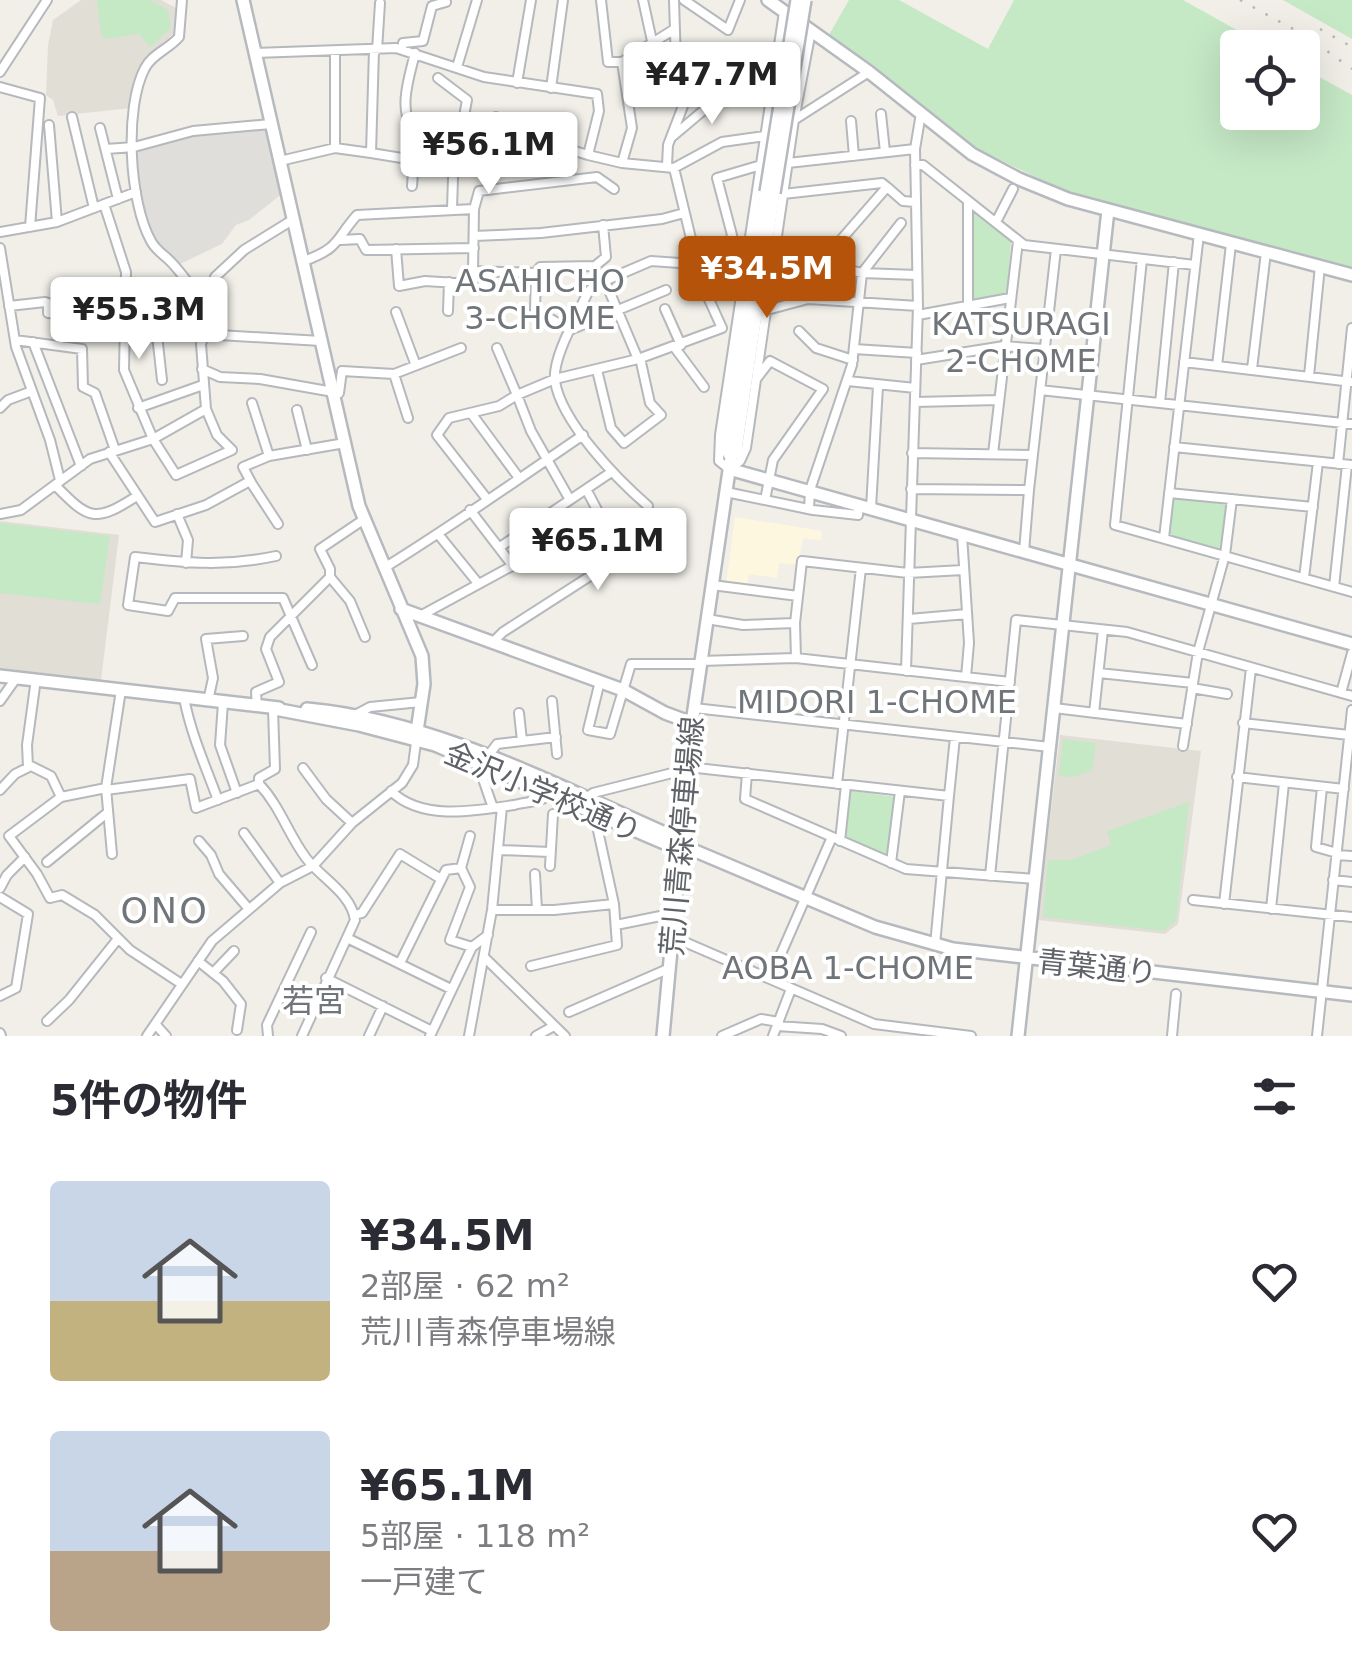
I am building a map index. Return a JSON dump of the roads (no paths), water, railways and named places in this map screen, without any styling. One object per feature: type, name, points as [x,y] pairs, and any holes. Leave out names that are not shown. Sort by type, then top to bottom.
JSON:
[{"type":"street","points":[[0,72],[47,0]]},
{"type":"street","points":[[72,117],[99,206],[126,272],[124,370],[153,439],[176,475],[232,450],[217,436],[206,409],[202,369],[204,335],[210,320],[172,262],[151,241],[136,192],[134,109],[144,69],[178,38],[182,0]]},
{"type":"street","points":[[457,67],[477,0]]},
{"type":"street","points":[[517,83],[531,0]]},
{"type":"street","points":[[551,88],[563,0]]},
{"type":"street","points":[[601,0],[608,62],[622,62],[673,30]]},
{"type":"street","points":[[643,0],[652,41]]},
{"type":"street","points":[[487,499],[437,435],[449,418],[499,406],[555,379],[639,358],[722,328],[697,265],[670,166],[670,139],[683,112],[673,30],[674,0]]},
{"type":"street","points":[[684,0],[728,30],[740,0]]},
{"type":"street","points":[[768,0],[992,166],[1056,194],[1108,210],[1352,275]]},
{"type":"street","name":"荒川青森停車場線","points":[[774,193],[796,0]]},
{"type":"street","name":"荒川青森停車場線","points":[[664,1036],[700,662],[806,0]]},
{"type":"street","points":[[147,1036],[212,941],[280,883],[313,866],[412,769],[424,674],[422,656],[362,520],[256,53],[248,1]]},
{"type":"street","points":[[402,50],[402,42],[423,42],[432,6],[448,1]]},
{"type":"street","points":[[370,153],[380,3]]},
{"type":"street","points":[[784,12],[719,461],[865,507],[1352,644]]},
{"type":"street","points":[[730,463],[740,461],[746,448],[772,268],[774,193],[788,163],[811,31]]},
{"type":"street","points":[[256,53],[402,50],[517,83],[597,94],[598,112],[588,155]]},
{"type":"street","points":[[334,148],[336,52]]},
{"type":"street","points":[[415,54],[406,96],[407,120],[412,127],[462,127]]},
{"type":"street","points":[[676,63],[715,57],[731,87]]},
{"type":"street","points":[[670,139],[749,72],[777,58]]},
{"type":"street","points":[[622,62],[632,128],[622,163]]},
{"type":"street","points":[[794,120],[869,72]]},
{"type":"street","points":[[438,78],[467,100],[453,178],[452,209]]},
{"type":"street","points":[[0,87],[40,98],[30,227]]},
{"type":"street","points":[[906,671],[918,311],[915,150],[921,113]]},
{"type":"street","points":[[881,114],[885,152]]},
{"type":"street","points":[[496,117],[548,143],[622,163],[670,166],[722,142],[765,136]]},
{"type":"street","points":[[851,121],[854,156]]},
{"type":"street","points":[[506,160],[510,122]]},
{"type":"street","points":[[106,149],[134,147],[194,132],[272,124]]},
{"type":"street","points":[[48,125],[57,222]]},
{"type":"street","points":[[100,128],[118,198]]},
{"type":"street","points":[[280,160],[334,148],[414,160],[412,186]]},
{"type":"street","points":[[788,163],[915,150]]},
{"type":"street","points":[[648,506],[610,473],[562,400],[555,379],[570,330],[588,292],[651,261],[722,266],[732,235],[717,178],[761,165]]},
{"type":"street","points":[[915,165],[923,165],[1024,246],[1195,265]]},
{"type":"street","points":[[396,249],[399,286],[414,281],[473,284],[474,208],[479,191],[597,178],[614,189]]},
{"type":"street","points":[[774,193],[882,183],[903,201],[915,202]]},
{"type":"street","points":[[820,265],[886,187]]},
{"type":"street","points":[[996,222],[1013,189]]},
{"type":"street","points":[[0,232],[57,222],[136,192]]},
{"type":"street","points":[[968,201],[968,306]]},
{"type":"street","points":[[304,261],[325,254],[342,240],[357,215],[474,208]]},
{"type":"street","points":[[1018,1036],[1108,210]]},
{"type":"street","points":[[474,236],[541,233],[684,214]]},
{"type":"street","points":[[216,277],[244,250],[294,219]]},
{"type":"street","points":[[808,509],[810,490],[853,360],[862,273],[900,223]]},
{"type":"street","points":[[570,330],[535,310],[536,272],[540,267],[596,266],[606,256],[603,225]]},
{"type":"street","points":[[1164,538],[1199,234]]},
{"type":"street","points":[[342,240],[360,238],[366,250],[474,248]]},
{"type":"street","points":[[993,454],[1018,241]]},
{"type":"street","points":[[1217,366],[1232,244]]},
{"type":"street","points":[[0,248],[15,340],[50,440],[57,483],[80,511],[110,514],[137,496]]},
{"type":"street","points":[[1024,552],[1056,249]]},
{"type":"street","points":[[1252,370],[1266,252]]},
{"type":"street","points":[[1142,259],[1115,524],[1352,592]]},
{"type":"street","points":[[1160,403],[1174,262]]},
{"type":"street","points":[[772,268],[820,265],[862,273],[917,275]]},
{"type":"street","points":[[1309,376],[1320,266]]},
{"type":"street","points":[[474,271],[536,272]]},
{"type":"street","points":[[598,370],[611,428],[624,442],[660,415],[650,403],[639,358],[605,281]]},
{"type":"street","points":[[448,282],[448,311]]},
{"type":"street","points":[[570,330],[666,290]]},
{"type":"street","points":[[767,310],[800,300],[918,311],[1010,298]]},
{"type":"street","points":[[125,306],[201,301]]},
{"type":"street","points":[[10,306],[44,302],[48,303],[48,313],[104,318]]},
{"type":"street","points":[[664,310],[678,346],[704,387]]},
{"type":"street","points":[[396,312],[415,363]]},
{"type":"street","points":[[1334,587],[1346,465],[1352,328]]},
{"type":"street","points":[[799,331],[816,348],[853,360]]},
{"type":"street","points":[[156,335],[162,380]]},
{"type":"street","points":[[122,336],[204,335],[321,341]]},
{"type":"street","points":[[15,340],[82,349],[83,387],[95,393],[112,451],[155,522],[206,505],[250,481],[252,484]]},
{"type":"street","points":[[33,342],[81,466]]},
{"type":"street","points":[[854,349],[916,356],[1004,346],[1044,349]]},
{"type":"street","points":[[202,369],[220,377],[260,379],[334,394],[339,393],[342,371],[394,374],[461,348]]},
{"type":"street","points":[[497,348],[546,460],[570,500]]},
{"type":"street","points":[[757,378],[770,361],[823,390],[773,460],[765,500]]},
{"type":"street","points":[[1184,362],[1349,381]]},
{"type":"street","points":[[394,374],[408,418]]},
{"type":"street","points":[[848,381],[915,388]]},
{"type":"street","points":[[138,408],[203,385]]},
{"type":"street","points":[[726,492],[808,509],[858,514],[865,507],[878,386]]},
{"type":"street","points":[[0,408],[8,400],[32,390]]},
{"type":"street","points":[[1040,390],[1347,423]]},
{"type":"street","points":[[914,402],[998,400]]},
{"type":"street","points":[[252,403],[269,456]]},
{"type":"street","points":[[0,514],[21,510],[81,466],[112,451],[153,439],[206,409]]},
{"type":"street","points":[[297,410],[307,450]]},
{"type":"street","points":[[472,413],[520,478]]},
{"type":"street","points":[[384,568],[583,434]]},
{"type":"street","points":[[278,524],[243,467],[269,456],[344,443]]},
{"type":"street","points":[[1174,446],[1346,465]]},
{"type":"street","points":[[912,453],[1032,455]]},
{"type":"street","points":[[1304,578],[1318,462]]},
{"type":"street","points":[[500,546],[610,473]]},
{"type":"street","points":[[492,644],[503,632],[616,560],[620,549],[586,489]]},
{"type":"street","points":[[911,489],[1029,490]]},
{"type":"street","points":[[1169,493],[1314,507]]},
{"type":"street","points":[[1183,746],[1198,652],[1224,555],[1232,499]]},
{"type":"street","points":[[470,510],[513,566]]},
{"type":"street","points":[[177,514],[188,540],[186,563]]},
{"type":"street","points":[[420,616],[476,582],[602,517]]},
{"type":"street","points":[[362,520],[320,549],[330,577],[350,601],[365,638]]},
{"type":"street","points":[[438,534],[476,582]]},
{"type":"street","points":[[962,535],[969,642],[966,677]]},
{"type":"street","points":[[276,556],[238,564],[135,557],[128,605],[168,611],[174,598],[283,598],[312,665]]},
{"type":"street","points":[[796,658],[795,624],[802,561],[908,573],[963,570]]},
{"type":"street","points":[[770,979],[836,839],[861,568]]},
{"type":"street","points":[[257,707],[256,692],[279,682],[267,644],[330,577]]},
{"type":"street","points":[[712,585],[798,596]]},
{"type":"street","points":[[401,608],[623,690],[692,723]]},
{"type":"street","points":[[909,619],[966,614]]},
{"type":"street","points":[[707,619],[743,625],[795,624]]},
{"type":"street","points":[[990,876],[1016,620],[1127,632],[1352,696]]},
{"type":"street","points":[[1094,712],[1103,630]]},
{"type":"street","points":[[208,701],[213,678],[206,639],[243,636]]},
{"type":"street","points":[[1341,693],[1352,653]]},
{"type":"street","points":[[600,681],[588,730],[610,734],[631,664],[796,658],[1010,682]]},
{"type":"street","points":[[1224,904],[1251,668]]},
{"type":"street","points":[[1099,673],[1193,685],[1227,694]]},
{"type":"street","name":"金沢小学校通り","points":[[0,676],[274,709],[417,735]]},
{"type":"street","points":[[0,701],[18,678]]},
{"type":"street","points":[[28,767],[27,745],[36,680]]},
{"type":"street","points":[[112,854],[106,789],[121,690]]},
{"type":"street","points":[[184,698],[194,742],[218,800]]},
{"type":"street","points":[[552,700],[558,754]]},
{"type":"street","points":[[356,716],[370,707],[421,702]]},
{"type":"street","points":[[223,703],[220,745],[237,793]]},
{"type":"street","points":[[694,708],[1050,748]]},
{"type":"street","points":[[1054,708],[1187,724]]},
{"type":"street","points":[[274,709],[275,769],[259,778],[259,784],[283,814],[304,856],[348,901],[355,914],[302,1036]]},
{"type":"street","name":"金沢小学校通り","points":[[274,709],[356,716],[417,735],[586,798],[674,837],[681,845]]},
{"type":"street","points":[[1317,1036],[1352,710]]},
{"type":"street","points":[[518,713],[522,740]]},
{"type":"street","points":[[1243,723],[1349,735]]},
{"type":"street","points":[[469,1036],[499,850],[498,807],[483,778],[487,761],[495,745],[556,737]]},
{"type":"street","points":[[935,945],[955,737]]},
{"type":"street","name":"金沢小学校通り","points":[[487,761],[551,794],[671,846],[681,845]]},
{"type":"street","points":[[0,790],[28,767]]},
{"type":"street","points":[[28,767],[50,776],[61,797]]},
{"type":"street","points":[[304,768],[326,799],[352,824]]},
{"type":"street","points":[[586,798],[593,792],[688,768],[949,796]]},
{"type":"street","points":[[747,773],[745,799],[891,863],[910,870],[1035,880]]},
{"type":"street","points":[[1237,778],[1344,789]]},
{"type":"street","points":[[8,836],[61,797],[190,779],[196,808],[259,784]]},
{"type":"street","points":[[1271,909],[1284,783]]},
{"type":"street","points":[[1322,787],[1316,847],[1352,856]]},
{"type":"street","points":[[391,791],[402,801],[426,808],[462,811],[545,799],[551,794]]},
{"type":"street","points":[[891,863],[900,791]]},
{"type":"street","points":[[47,862],[108,813]]},
{"type":"street","points":[[550,866],[553,814]]},
{"type":"street","points":[[531,966],[617,944],[614,904],[597,826],[600,815]]},
{"type":"street","points":[[0,826],[50,898],[62,895],[82,905],[117,940],[180,984]]},
{"type":"street","points":[[244,832],[280,883]]},
{"type":"street","points":[[470,836],[461,868],[470,887],[450,940],[472,947]]},
{"type":"street","points":[[198,840],[212,854],[219,874],[248,908]]},
{"type":"street","name":"青葉通り","points":[[681,845],[875,927],[935,945],[1027,960],[1352,995]]},
{"type":"street","points":[[499,850],[550,852]]},
{"type":"street","points":[[355,914],[362,914],[400,854],[442,879]]},
{"type":"street","points":[[0,888],[25,858]]},
{"type":"street","points":[[400,963],[449,867],[461,868]]},
{"type":"street","points":[[536,874],[537,910]]},
{"type":"street","points":[[1334,880],[1352,882]]},
{"type":"street","points":[[0,897],[28,914],[16,988],[0,996]]},
{"type":"street","points":[[1193,900],[1352,917]]},
{"type":"street","points":[[492,910],[614,904]]},
{"type":"street","points":[[616,924],[675,913]]},
{"type":"street","points":[[268,1036],[267,1025],[310,932]]},
{"type":"street","points":[[326,978],[431,1034],[472,947],[488,935]]},
{"type":"street","points":[[672,937],[887,1031],[972,1036]]},
{"type":"street","points":[[347,938],[451,989]]},
{"type":"street","points":[[47,1021],[117,940]]},
{"type":"street","points":[[213,973],[234,951]]},
{"type":"street","points":[[484,957],[565,1036]]},
{"type":"street","points":[[198,960],[241,1004],[237,1030]]},
{"type":"street","points":[[568,1012],[670,968]]},
{"type":"street","points":[[773,1036],[792,989]]},
{"type":"street","points":[[1172,1036],[1176,994]]},
{"type":"street","points":[[369,1036],[383,1006]]},
{"type":"street","points":[[722,1036],[761,1019],[841,1036]]},
{"type":"street","points":[[156,1024],[166,1036]]},
{"type":"street","points":[[536,1036],[554,1026]]},
{"type":"railway","points":[[1240,0],[1306,36],[1352,69]]},
{"type":"railway","points":[[1320,29],[1352,47]]},
{"type":"district","name":"ASAHICHO 3-CHOME","points":[[540,300]]},
{"type":"district","name":"KATSURAGI 2-CHOME","points":[[1021,342]]},
{"type":"district","name":"MIDORI 1-CHOME","points":[[877,702]]},
{"type":"district","name":"ONO","points":[[165,911]]},
{"type":"district","name":"AOBA 1-CHOME","points":[[848,968]]},
{"type":"district","name":"若宮","points":[[314,1001]]}]
